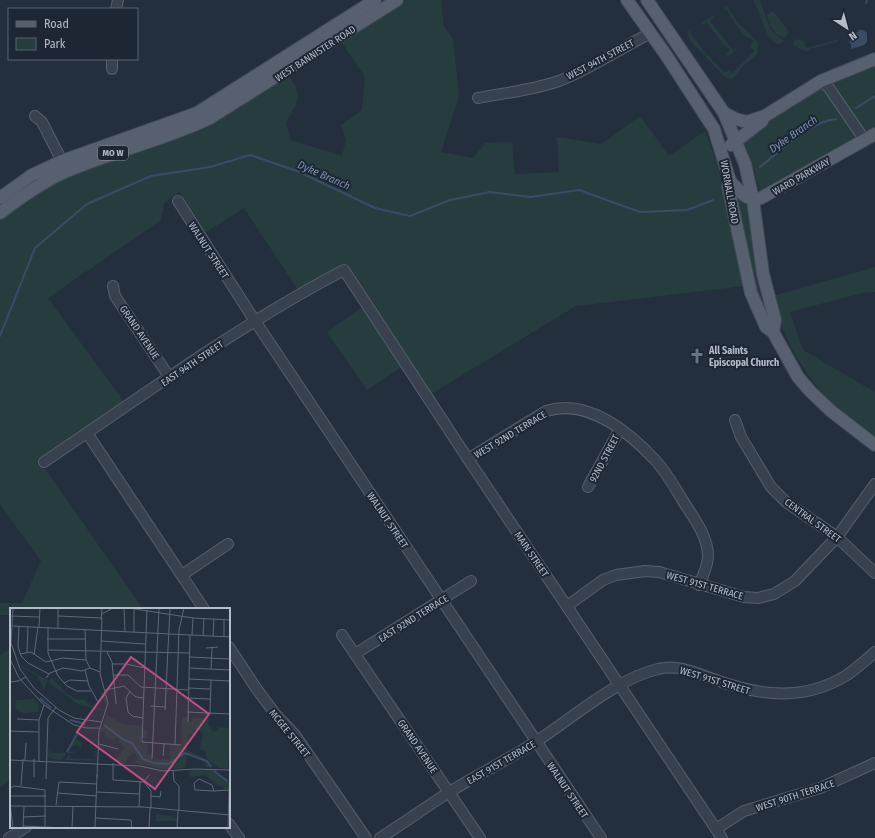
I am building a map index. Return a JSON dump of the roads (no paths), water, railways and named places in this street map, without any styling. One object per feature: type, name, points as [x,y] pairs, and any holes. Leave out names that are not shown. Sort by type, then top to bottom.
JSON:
[{"type":"main road","name":"WEST BANNISTER ROAD","points":[[228,101],[375,0]]},
{"type":"main road","name":"WEST BANNISTER ROAD","points":[[228,101],[397,0]]},
{"type":"main road","name":"WORNALL ROAD","points":[[627,0],[651,33],[714,129],[724,157],[730,181],[728,186],[751,293],[766,327],[773,332],[795,371],[810,391],[831,411],[875,445]]},
{"type":"main road","name":"WORNALL ROAD","points":[[647,0],[724,113],[735,140],[744,164],[753,200],[763,274],[775,320],[773,332]]},
{"type":"main road","points":[[724,113],[736,119],[747,122],[765,116],[821,81],[875,58]]},
{"type":"main road","name":"MO W","points":[[0,198],[32,175],[64,166],[228,101]]},
{"type":"main road","points":[[724,157],[735,140],[760,123],[765,116]]},
{"type":"main road","name":"WARD PARKWAY","points":[[753,200],[776,191],[870,137]]},
{"type":"main road","name":"MO W","points":[[0,213],[64,166]]},
{"type":"main road","points":[[730,181],[746,197],[753,200]]},
{"type":"street","name":"WEST 94TH STREET","points":[[478,98],[537,87],[558,81],[576,74],[651,33]]},
{"type":"street","points":[[821,81],[829,88],[870,137]]},
{"type":"street","points":[[35,116],[42,122],[64,166]]},
{"type":"street","name":"WALNUT STREET","points":[[178,201],[255,321],[601,838]]},
{"type":"street","name":"EAST 94TH STREET","points":[[44,462],[255,321],[299,293],[344,270]]},
{"type":"street","name":"MAIN STREET","points":[[344,270],[468,459],[722,838]]},
{"type":"street","name":"GRAND AVENUE","points":[[113,286],[115,296],[170,378]]},
{"type":"street","name":"WEST 92ND TERRACE","points":[[468,459],[552,410],[569,407],[582,410],[620,429]]},
{"type":"street","name":"CENTRAL STREET","points":[[734,420],[741,437],[771,487],[786,502],[837,537],[875,573]]},
{"type":"street","points":[[620,429],[657,462],[669,478],[699,528],[705,540],[708,556],[706,568],[699,585]]},
{"type":"street","name":"92ND STREET","points":[[588,487],[620,429]]},
{"type":"street","points":[[87,433],[203,608]]},
{"type":"street","name":"WEST 91ST TERRACE","points":[[567,606],[603,580],[630,571],[659,572],[744,597],[758,598],[774,594],[795,581],[837,537],[875,484]]},
{"type":"street","points":[[182,575],[228,544]]},
{"type":"street","name":"EAST 92ND TERRACE","points":[[355,654],[471,581]]},
{"type":"street","name":"GRAND AVENUE","points":[[342,635],[480,838]]},
{"type":"street","name":"MCGEE STREET","points":[[230,649],[276,715],[295,735],[366,838]]},
{"type":"street","name":"WEST 91ST STREET","points":[[620,685],[646,672],[671,667],[686,669],[726,684],[762,693],[784,694],[807,691],[828,684],[847,674],[875,652]]},
{"type":"street","name":"EAST 91ST TERRACE","points":[[380,838],[450,792],[536,742],[620,685]]},
{"type":"street","name":"WEST 90TH TERRACE","points":[[716,829],[744,811],[820,788],[875,763]]},
{"type":"street","points":[[230,826],[238,838]]},
{"type":"street","points":[[9,838],[24,828]]},
{"type":"water","points":[[859,30],[863,30],[867,33],[867,42],[864,45],[851,49],[851,44],[849,42]]},
{"type":"waterway","name":"Dyke Branch","points":[[856,108],[875,96]]},
{"type":"waterway","name":"Dyke Branch","points":[[760,167],[805,131],[825,121],[836,119]]},
{"type":"waterway","name":"Dyke Branch","points":[[0,336],[35,248],[87,204],[151,176],[210,167],[250,155],[297,171],[375,208],[410,216],[450,200],[490,192],[531,197],[579,190],[640,212],[687,210],[713,200]]},
{"type":"place","name":"All Saints Episcopal Church","points":[[697,356]]}]
